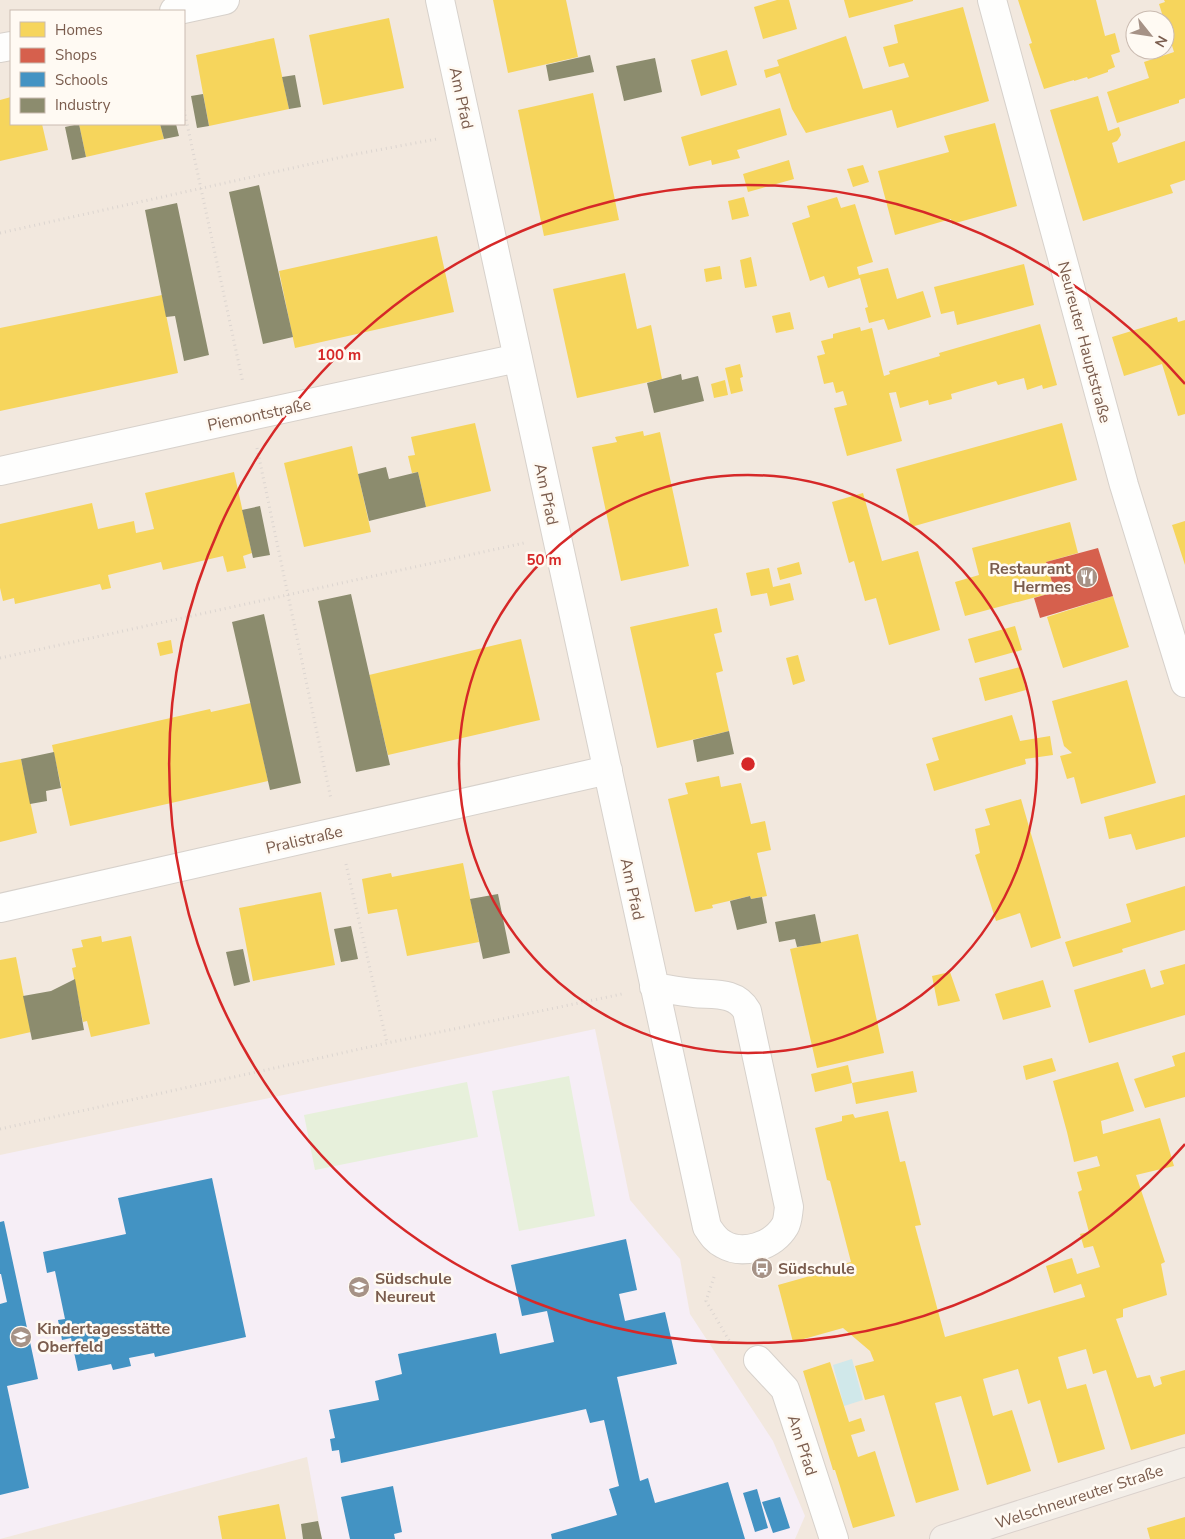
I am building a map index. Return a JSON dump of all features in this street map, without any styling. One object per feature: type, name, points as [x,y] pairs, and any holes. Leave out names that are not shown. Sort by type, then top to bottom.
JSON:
[{"type":"main road","name":"Welschneureuter Straße","points":[[944,1539],[1185,1462]]},
{"type":"street","points":[[179,10],[225,0]]},
{"type":"street","name":"Am Pfad","points":[[440,0],[707,1227],[714,1238],[724,1245]]},
{"type":"street","name":"Neureuter Hauptstraße","points":[[992,0],[1124,485],[1185,683]]},
{"type":"street","name":"Piemontstraße","points":[[0,471],[518,358]]},
{"type":"street","name":"Pralistraße","points":[[0,908],[608,770]]},
{"type":"street","points":[[654,987],[693,993],[721,994],[736,999],[743,1004],[747,1011],[789,1207],[786,1225],[774,1240],[758,1248],[736,1249],[724,1245]]},
{"type":"street","name":"Am Pfad","points":[[758,1360],[785,1389],[834,1539]]},
{"type":"path","points":[[185,115],[338,831],[386,1043]]},
{"type":"path","points":[[0,234],[351,155],[469,133]]},
{"type":"path","points":[[0,658],[556,536]]},
{"type":"path","points":[[0,1129],[386,1043],[654,987]]},
{"type":"path","points":[[724,1245],[706,1302],[742,1362],[758,1360]]},
{"type":"shaded area","points":[[0,0],[1185,0],[1185,1539],[0,1539]]},
{"type":"shaded area","name":"Südschule Neureut","points":[[595,1029],[630,1200],[680,1259],[690,1314],[773,1441],[805,1516],[795,1539],[322,1539],[307,1457],[0,1539],[0,1155]]},
{"type":"green space","points":[[569,1076],[595,1216],[519,1231],[492,1091]]},
{"type":"green space","points":[[467,1082],[478,1137],[315,1170],[304,1115]]},
{"type":"water","points":[[852,1359],[863,1400],[844,1406],[833,1365]]},
{"type":"building: Homes","points":[[493,0],[566,0],[578,57],[508,73]]},
{"type":"building: Homes","points":[[777,0],[789,0],[797,29],[763,39],[754,7]]},
{"type":"building: Homes","points":[[844,0],[913,0],[913,1],[849,18]]},
{"type":"building: Homes","points":[[1018,0],[1096,0],[1105,36],[1115,33],[1120,52],[1111,55],[1115,67],[1108,70],[1108,72],[1088,79],[1087,77],[1044,89],[1029,44],[1032,43]]},
{"type":"building: Homes","points":[[1164,0],[1185,0],[1185,98],[1179,100],[1179,103],[1117,123],[1107,92],[1149,78],[1144,62],[1150,60],[1175,60],[1175,10],[1161,10],[1159,4],[1165,2]]},
{"type":"building: Homes","points":[[963,7],[989,101],[897,128],[892,110],[806,133],[792,109],[780,73],[766,78],[764,70],[779,66],[777,60],[846,36],[863,89],[909,77],[904,63],[889,67],[883,47],[898,43],[894,25]]},
{"type":"building: Homes","points":[[389,18],[404,88],[323,105],[309,35]]},
{"type":"building: Homes","points":[[274,38],[289,109],[209,126],[196,55]]},
{"type":"building: Homes","points":[[727,50],[737,85],[701,96],[691,60]]},
{"type":"building: Homes","points":[[593,93],[619,220],[544,236],[518,110]]},
{"type":"building: Homes","points":[[1098,96],[1108,131],[1119,127],[1121,135],[1117,141],[1112,143],[1118,163],[1185,141],[1185,180],[1170,185],[1173,193],[1083,221],[1050,110]]},
{"type":"building: Homes","points":[[10,97],[10,125],[42,125],[48,150],[0,161],[0,100]]},
{"type":"building: Homes","points":[[780,108],[787,135],[737,150],[740,158],[712,165],[711,160],[689,166],[681,137]]},
{"type":"building: Homes","points":[[995,123],[1017,206],[952,224],[951,219],[895,235],[878,171],[949,152],[944,136]]},
{"type":"building: Homes","points":[[79,125],[160,125],[164,139],[86,157]]},
{"type":"building: Homes","points":[[789,160],[794,179],[748,192],[743,174]]},
{"type":"building: Homes","points":[[863,165],[869,182],[853,187],[847,169]]},
{"type":"building: Homes","points":[[744,197],[749,216],[732,220],[728,201]]},
{"type":"building: Homes","points":[[837,197],[841,208],[855,204],[873,262],[857,267],[859,275],[888,268],[897,299],[923,291],[931,317],[888,330],[884,319],[869,323],[865,308],[868,307],[860,278],[828,288],[824,276],[810,281],[792,223],[810,217],[807,206]]},
{"type":"building: Homes","points":[[437,236],[454,312],[295,348],[279,271]]},
{"type":"building: Homes","points":[[751,257],[757,286],[745,288],[740,260]]},
{"type":"building: Homes","points":[[1024,264],[1034,305],[957,325],[954,311],[941,314],[934,287]]},
{"type":"building: Homes","points":[[720,266],[722,279],[706,282],[704,269]]},
{"type":"building: Homes","points":[[625,273],[637,329],[651,325],[662,379],[577,398],[553,289]]},
{"type":"building: Homes","points":[[162,295],[178,373],[0,411],[0,328]]},
{"type":"building: Homes","points":[[790,312],[794,329],[776,333],[772,316]]},
{"type":"building: Homes","points":[[1177,317],[1178,322],[1185,320],[1185,414],[1178,416],[1162,364],[1124,376],[1112,337]]},
{"type":"building: Homes","points":[[1040,324],[1057,385],[1043,389],[1042,385],[1027,390],[1024,378],[998,385],[996,381],[951,394],[952,399],[929,405],[928,400],[900,408],[896,392],[889,393],[902,441],[847,456],[834,408],[847,405],[843,391],[836,393],[833,382],[824,384],[817,356],[825,354],[821,341],[833,338],[833,334],[860,327],[861,331],[872,328],[884,376],[890,374],[889,371],[940,356],[939,353]]},
{"type":"building: Homes","points":[[740,364],[743,377],[740,378],[743,391],[731,394],[725,368]]},
{"type":"building: Homes","points":[[725,380],[728,395],[714,398],[711,384]]},
{"type":"building: Homes","points":[[475,423],[491,491],[426,507],[418,472],[412,473],[408,456],[415,455],[411,437]]},
{"type":"building: Homes","points":[[1062,423],[1077,480],[911,527],[896,469]]},
{"type":"building: Homes","points":[[643,431],[644,436],[660,432],[689,566],[621,581],[592,447],[617,442],[615,437]]},
{"type":"building: Homes","points":[[352,446],[371,532],[304,547],[284,463]]},
{"type":"building: Homes","points":[[234,472],[252,553],[243,556],[246,568],[227,572],[223,556],[163,570],[161,562],[108,575],[111,588],[102,590],[100,584],[15,604],[14,598],[3,601],[0,588],[0,524],[92,503],[98,529],[134,521],[136,533],[154,529],[145,493]]},
{"type":"building: Homes","points":[[863,493],[882,561],[918,551],[940,630],[889,645],[876,598],[865,601],[854,561],[849,563],[832,502]]},
{"type":"building: Homes","points":[[1185,521],[1185,565],[1172,525]]},
{"type":"building: Homes","points":[[1070,522],[1078,553],[1046,562],[1055,592],[965,616],[955,582],[979,575],[972,548]]},
{"type":"building: Homes","points":[[799,562],[802,574],[780,580],[777,568]]},
{"type":"building: Homes","points":[[769,568],[773,587],[790,583],[794,600],[770,606],[767,593],[751,596],[746,573]]},
{"type":"building: Homes","points":[[1113,596],[1129,647],[1063,668],[1047,617]]},
{"type":"building: Homes","points":[[717,608],[722,632],[714,634],[723,671],[716,673],[729,731],[657,748],[630,627]]},
{"type":"building: Homes","points":[[1015,626],[1022,650],[975,663],[968,639]]},
{"type":"building: Homes","points":[[521,639],[540,720],[388,755],[369,675]]},
{"type":"building: Homes","points":[[171,640],[173,653],[160,656],[157,643]]},
{"type":"building: Homes","points":[[798,655],[805,681],[793,685],[786,658]]},
{"type":"building: Homes","points":[[1020,667],[1026,690],[985,701],[979,678]]},
{"type":"building: Homes","points":[[1127,680],[1156,783],[1081,804],[1074,777],[1067,779],[1060,756],[1072,753],[1064,746],[1052,701]]},
{"type":"building: Homes","points":[[251,703],[268,781],[70,826],[52,745],[210,709],[211,712]]},
{"type":"building: Homes","points":[[1012,715],[1020,741],[1050,736],[1053,755],[1025,759],[1026,764],[934,791],[926,764],[939,760],[932,738]]},
{"type":"building: Homes","points":[[21,759],[37,833],[0,842],[0,763]]},
{"type":"building: Homes","points":[[719,776],[721,787],[741,783],[751,824],[765,821],[771,850],[757,853],[767,896],[751,899],[750,896],[712,905],[713,908],[695,912],[668,799],[688,794],[685,783]]},
{"type":"building: Homes","points":[[1185,795],[1185,837],[1136,850],[1131,834],[1109,839],[1104,817]]},
{"type":"building: Homes","points":[[1021,799],[1061,938],[1031,948],[1020,913],[996,921],[975,855],[980,853],[975,829],[990,825],[985,809]]},
{"type":"building: Homes","points":[[463,863],[479,942],[407,956],[397,909],[368,914],[362,879],[391,873],[392,877]]},
{"type":"building: Homes","points":[[1185,886],[1185,930],[1122,949],[1123,952],[1073,967],[1065,942],[1131,922],[1126,904]]},
{"type":"building: Homes","points":[[321,892],[335,965],[253,981],[239,908]]},
{"type":"building: Homes","points":[[858,934],[884,1053],[817,1068],[790,949]]},
{"type":"building: Homes","points":[[101,936],[102,942],[131,936],[150,1024],[91,1037],[87,1021],[83,1022],[72,968],[76,967],[72,949],[83,947],[81,940]]},
{"type":"building: Homes","points":[[16,957],[31,1032],[0,1039],[0,960]]},
{"type":"building: Homes","points":[[1185,964],[1185,1015],[1089,1043],[1074,990],[1145,969],[1151,988],[1164,984],[1160,971]]},
{"type":"building: Homes","points":[[950,972],[960,1001],[938,1006],[932,976]]},
{"type":"building: Homes","points":[[1043,980],[1051,1007],[1003,1020],[995,994]]},
{"type":"building: Homes","points":[[1185,1052],[1185,1097],[1145,1108],[1134,1079],[1175,1066],[1172,1056]]},
{"type":"building: Homes","points":[[1052,1058],[1056,1071],[1026,1080],[1023,1066]]},
{"type":"building: Homes","points":[[1118,1062],[1134,1111],[1101,1121],[1103,1134],[1160,1118],[1174,1166],[1136,1175],[1165,1262],[1161,1264],[1167,1295],[1123,1309],[1123,1317],[1116,1319],[1137,1378],[1150,1375],[1154,1387],[1162,1384],[1160,1377],[1185,1370],[1185,1434],[1131,1450],[1106,1370],[1093,1374],[1086,1349],[1058,1357],[1067,1389],[1086,1384],[1105,1449],[1058,1463],[1040,1400],[1028,1404],[1018,1369],[983,1379],[993,1416],[1012,1410],[1031,1471],[987,1485],[961,1396],[935,1403],[959,1490],[916,1503],[884,1395],[865,1400],[855,1366],[874,1361],[870,1351],[843,1328],[793,1342],[778,1285],[828,1271],[828,1268],[851,1262],[830,1181],[827,1180],[815,1128],[842,1121],[842,1116],[853,1114],[855,1118],[888,1111],[900,1162],[905,1161],[921,1225],[915,1226],[945,1337],[1085,1297],[1081,1284],[1054,1293],[1046,1266],[1072,1258],[1077,1274],[1100,1267],[1093,1246],[1084,1248],[1080,1234],[1089,1232],[1078,1192],[1082,1190],[1077,1172],[1100,1166],[1097,1156],[1074,1162],[1053,1081]]},
{"type":"building: Homes","points":[[848,1065],[852,1083],[815,1092],[811,1074]]},
{"type":"building: Homes","points":[[913,1071],[917,1092],[856,1104],[852,1083]]},
{"type":"building: Homes","points":[[830,1362],[849,1422],[861,1418],[865,1431],[851,1435],[858,1457],[875,1451],[895,1516],[853,1528],[803,1371]]},
{"type":"building: Homes","points":[[279,1504],[286,1539],[222,1539],[218,1516]]},
{"type":"building: Homes","points":[[1185,1517],[1185,1539],[1150,1539],[1147,1528]]},
{"type":"building: Shops","points":[[1098,548],[1113,596],[1040,618],[1034,598],[1055,592],[1046,562]]},
{"type":"building: Schools","points":[[212,1178],[246,1337],[155,1357],[154,1353],[129,1358],[131,1366],[113,1370],[111,1364],[78,1371],[71,1338],[62,1340],[58,1320],[65,1319],[55,1271],[47,1273],[43,1252],[126,1234],[118,1198]]},
{"type":"building: Schools","points":[[4,1221],[38,1379],[7,1386],[29,1488],[0,1495],[0,1304],[7,1302],[0,1274],[0,1222]]},
{"type":"building: Schools","points":[[626,1239],[637,1290],[619,1294],[625,1321],[665,1312],[677,1364],[617,1377],[640,1481],[648,1478],[655,1503],[728,1482],[745,1539],[552,1539],[551,1534],[617,1515],[609,1489],[619,1486],[604,1420],[590,1423],[586,1409],[341,1463],[339,1450],[332,1451],[330,1439],[335,1438],[329,1410],[379,1400],[375,1381],[402,1374],[398,1354],[496,1333],[500,1354],[554,1342],[547,1311],[522,1316],[511,1265]]},
{"type":"building: Schools","points":[[393,1486],[402,1532],[394,1534],[395,1539],[350,1539],[341,1497]]},
{"type":"building: Schools","points":[[757,1489],[768,1528],[755,1532],[743,1493]]},
{"type":"building: Schools","points":[[780,1497],[790,1528],[773,1533],[762,1502]]},
{"type":"building: Industry","points":[[590,55],[594,72],[549,81],[546,65]]},
{"type":"building: Industry","points":[[655,58],[662,92],[624,101],[616,66]]},
{"type":"building: Industry","points":[[295,75],[301,107],[289,109],[282,77]]},
{"type":"building: Industry","points":[[203,94],[209,126],[197,128],[191,96]]},
{"type":"building: Industry","points":[[79,125],[86,157],[72,160],[65,127]]},
{"type":"building: Industry","points":[[160,125],[176,125],[179,136],[164,139]]},
{"type":"building: Industry","points":[[259,185],[293,337],[263,344],[229,192]]},
{"type":"building: Industry","points":[[177,203],[209,355],[184,361],[175,316],[166,317],[145,210]]},
{"type":"building: Industry","points":[[681,374],[682,380],[698,376],[704,401],[654,413],[647,383]]},
{"type":"building: Industry","points":[[386,467],[389,479],[418,472],[426,507],[369,521],[358,474]]},
{"type":"building: Industry","points":[[260,506],[270,555],[253,558],[242,510]]},
{"type":"building: Industry","points":[[351,594],[390,765],[356,772],[318,601]]},
{"type":"building: Industry","points":[[264,614],[301,783],[270,790],[232,622]]},
{"type":"building: Industry","points":[[729,731],[734,754],[697,762],[693,740]]},
{"type":"building: Industry","points":[[54,752],[61,788],[46,791],[47,801],[30,804],[21,759]]},
{"type":"building: Industry","points":[[498,894],[510,953],[483,959],[470,899]]},
{"type":"building: Industry","points":[[750,896],[751,899],[762,897],[767,923],[737,930],[730,901]]},
{"type":"building: Industry","points":[[815,914],[821,943],[797,947],[795,939],[779,942],[775,922]]},
{"type":"building: Industry","points":[[351,926],[358,959],[341,962],[334,929]]},
{"type":"building: Industry","points":[[243,949],[250,982],[234,986],[226,952]]},
{"type":"building: Industry","points":[[75,979],[84,1030],[32,1040],[23,996],[51,991]]},
{"type":"building: Industry","points":[[318,1521],[322,1539],[303,1539],[301,1524]]},
{"type":"place","name":"Restaurant Hermes","points":[[1087,577]]},
{"type":"place","name":"Südschule","points":[[762,1268]]},
{"type":"place","name":"Südschule Neureut","points":[[359,1287]]},
{"type":"place","name":"Kindertagesstätte Oberfeld","points":[[21,1337]]}]
